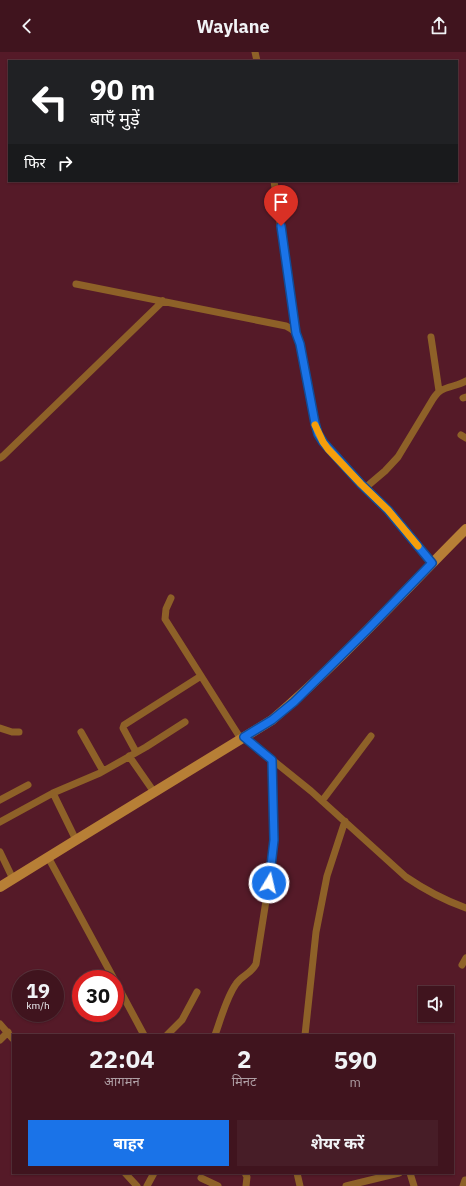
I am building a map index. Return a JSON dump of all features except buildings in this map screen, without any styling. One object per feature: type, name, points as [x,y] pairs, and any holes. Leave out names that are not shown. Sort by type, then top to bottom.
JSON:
[{"type":"main road","points":[[0,887],[48,856],[272,720],[294,702],[368,629],[466,528]]},
{"type":"street","points":[[274,182],[296,333],[300,344],[318,434],[328,449],[388,510],[432,563]]},
{"type":"street","points":[[76,284],[286,326],[296,333]]},
{"type":"street","points":[[0,458],[163,301]]},
{"type":"street","points":[[431,337],[439,391]]},
{"type":"street","points":[[365,488],[386,470],[398,456],[439,391],[466,381]]},
{"type":"street","points":[[171,598],[166,609],[165,618],[242,738],[272,760],[322,801],[406,877],[435,895],[466,908]]},
{"type":"street","points":[[136,752],[122,728],[124,725],[201,676]]},
{"type":"street","points":[[0,822],[53,793],[103,771],[185,722]]},
{"type":"street","points":[[0,728],[12,732],[19,732]]},
{"type":"street","points":[[81,732],[103,771]]},
{"type":"street","points":[[322,801],[372,736]]},
{"type":"street","points":[[129,756],[154,792]]},
{"type":"street","points":[[215,1034],[231,992],[238,981],[252,970],[256,964],[274,846],[272,760]]},
{"type":"street","points":[[0,800],[28,785]]},
{"type":"street","points":[[53,793],[76,840]]},
{"type":"street","points":[[305,1034],[318,925],[327,876],[345,821]]},
{"type":"street","points":[[0,852],[13,879]]},
{"type":"street","points":[[48,856],[109,970]]},
{"type":"street","points":[[462,965],[466,958]]},
{"type":"street","points":[[168,1034],[182,1020],[197,992]]},
{"type":"street","points":[[124,998],[143,1034]]},
{"type":"street","points":[[0,1024],[12,1038]]},
{"type":"street","points":[[0,1040],[8,1032]]},
{"type":"street","points":[[126,1174],[137,1186]]},
{"type":"street","points":[[147,1186],[153,1174]]},
{"type":"street","points":[[246,1174],[247,1177],[246,1186]]},
{"type":"street","points":[[297,1174],[300,1186]]},
{"type":"street","points":[[346,1186],[395,1174]]},
{"type":"street","points":[[410,1174],[414,1186]]},
{"type":"street","points":[[201,1178],[218,1186]]},
{"type":"street","points":[[463,1186],[466,1180]]},
{"type":"slow traffic","points":[[315,425],[318,434],[328,449],[388,510],[418,546]]},
{"type":"route","points":[[269,883],[274,840],[272,760],[244,737],[272,720],[294,702],[432,563],[388,510],[328,449],[318,434],[299,338],[296,333],[281,226]]}]
